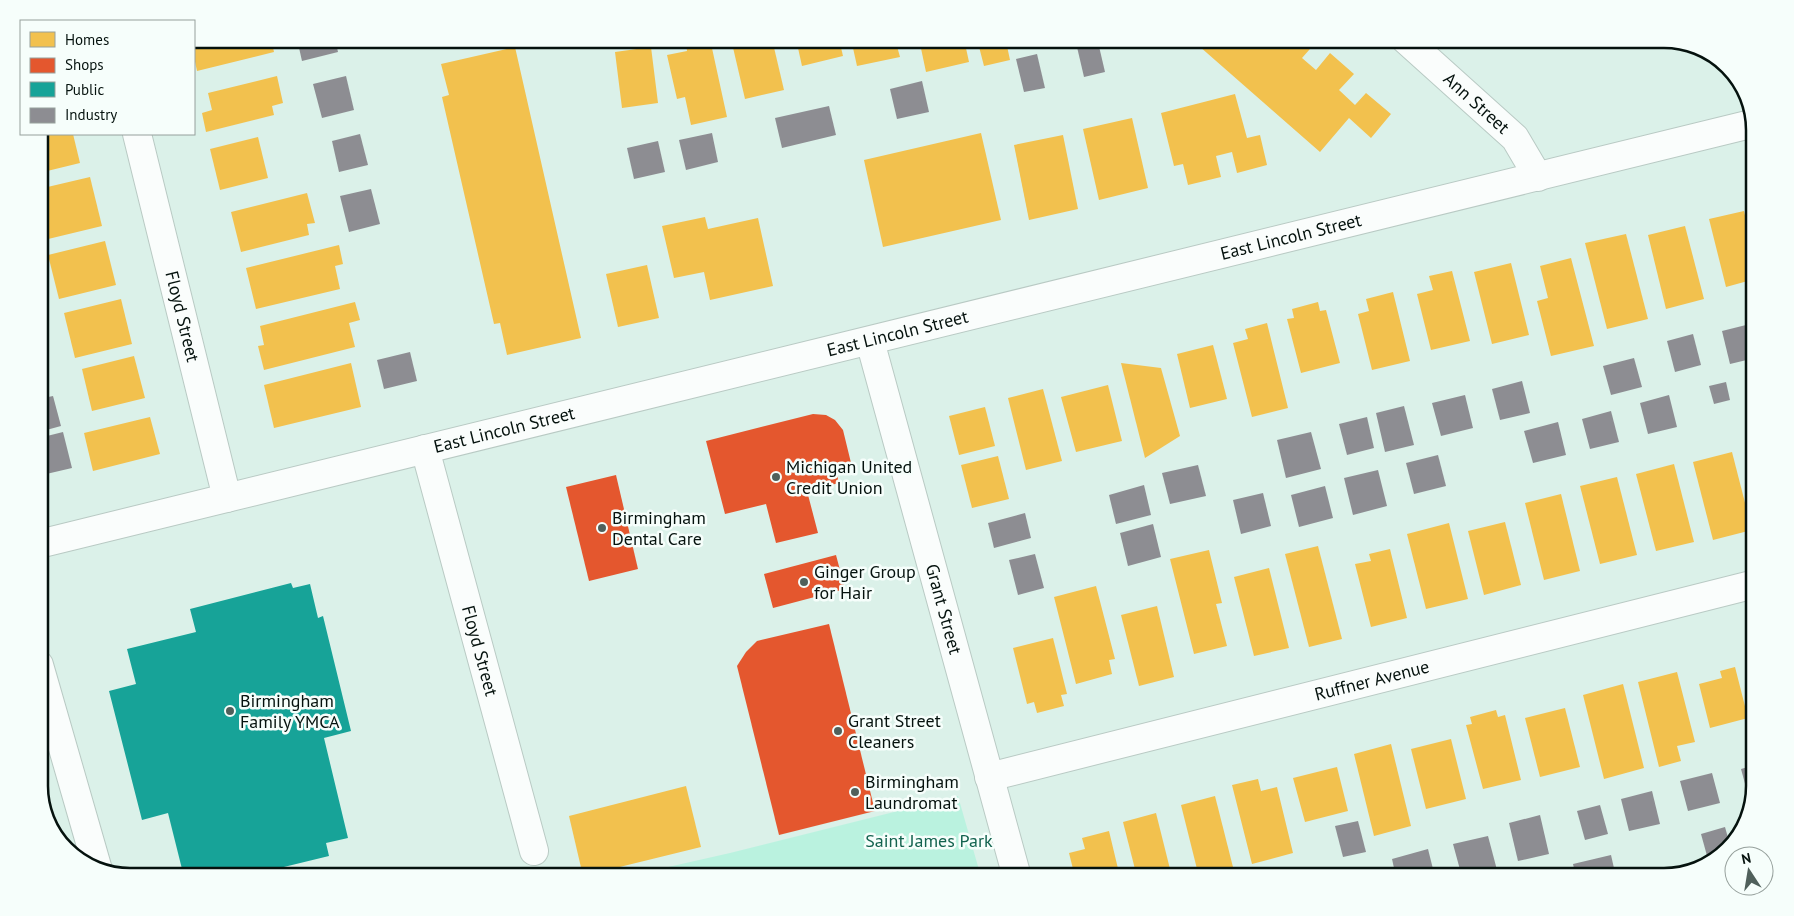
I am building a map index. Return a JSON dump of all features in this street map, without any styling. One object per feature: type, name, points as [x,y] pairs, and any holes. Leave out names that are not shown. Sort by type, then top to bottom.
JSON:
[{"type":"street","name":"Ann Street","points":[[1415,48],[1515,138],[1538,177]]},
{"type":"street","name":"East Lincoln Street","points":[[48,542],[1746,125]]},
{"type":"street","name":"Floyd Street","points":[[137,135],[227,498]]},
{"type":"street","name":"Grant Street","points":[[870,341],[1014,868]]},
{"type":"street","name":"Floyd Street","points":[[425,449],[534,851]]},
{"type":"street","name":"Ruffner Avenue","points":[[989,777],[1746,586]]},
{"type":"street","points":[[48,695],[95,861]]},
{"type":"green space","name":"Saint James Park","points":[[958,796],[978,868],[664,868]]},
{"type":"building: Homes","points":[[195,48],[273,48],[274,52],[197,71]]},
{"type":"building: Homes","points":[[515,48],[581,338],[507,355],[500,323],[494,324],[442,97],[449,95],[441,64]]},
{"type":"building: Homes","points":[[651,48],[658,103],[622,108],[615,52]]},
{"type":"building: Homes","points":[[687,48],[712,48],[727,117],[691,125],[685,97],[677,99],[667,55],[687,51]]},
{"type":"building: Homes","points":[[733,48],[774,48],[784,90],[745,99]]},
{"type":"building: Homes","points":[[798,48],[841,48],[843,56],[802,66]]},
{"type":"building: Homes","points":[[853,48],[898,48],[900,57],[857,66]]},
{"type":"building: Homes","points":[[921,48],[966,48],[969,62],[926,72]]},
{"type":"building: Homes","points":[[979,48],[1007,48],[1010,60],[984,66]]},
{"type":"building: Homes","points":[[1201,48],[1311,48],[1302,58],[1316,70],[1330,53],[1354,74],[1339,90],[1355,105],[1366,93],[1391,114],[1371,138],[1349,118],[1320,152]]},
{"type":"building: Homes","points":[[277,76],[283,103],[272,106],[274,115],[206,132],[202,113],[212,110],[208,93]]},
{"type":"building: Homes","points":[[1235,94],[1247,138],[1260,135],[1267,165],[1237,173],[1232,152],[1216,156],[1221,177],[1188,185],[1183,164],[1174,166],[1161,113]]},
{"type":"building: Homes","points":[[1132,118],[1148,188],[1099,200],[1083,129]]},
{"type":"building: Homes","points":[[981,133],[1001,220],[883,247],[864,160]]},
{"type":"building: Homes","points":[[48,135],[73,135],[80,163],[48,171]]},
{"type":"building: Homes","points":[[1063,135],[1078,209],[1029,220],[1014,145]]},
{"type":"building: Homes","points":[[258,137],[268,178],[220,190],[210,149]]},
{"type":"building: Homes","points":[[90,177],[102,226],[48,239],[48,187]]},
{"type":"building: Homes","points":[[307,193],[315,223],[307,224],[309,235],[241,252],[231,212]]},
{"type":"building: Homes","points":[[1744,211],[1746,219],[1746,281],[1726,287],[1709,219]]},
{"type":"building: Homes","points":[[705,217],[708,229],[758,218],[773,286],[710,300],[704,272],[674,278],[662,226]]},
{"type":"building: Homes","points":[[1685,226],[1704,299],[1666,309],[1648,235]]},
{"type":"building: Homes","points":[[1626,234],[1648,319],[1607,329],[1585,243]]},
{"type":"building: Homes","points":[[105,241],[116,285],[59,299],[48,255]]},
{"type":"building: Homes","points":[[339,245],[343,264],[335,266],[340,289],[256,309],[246,268]]},
{"type":"building: Homes","points":[[1571,258],[1594,346],[1551,356],[1537,301],[1548,298],[1540,266]]},
{"type":"building: Homes","points":[[1511,263],[1529,335],[1492,344],[1474,272]]},
{"type":"building: Homes","points":[[647,265],[659,318],[618,327],[606,274]]},
{"type":"building: Homes","points":[[1452,271],[1470,341],[1431,350],[1417,294],[1433,290],[1429,276]]},
{"type":"building: Homes","points":[[1393,292],[1410,361],[1372,370],[1358,314],[1369,311],[1366,299]]},
{"type":"building: Homes","points":[[121,299],[132,344],[75,358],[64,313]]},
{"type":"building: Homes","points":[[355,302],[360,320],[349,323],[355,347],[264,370],[258,346],[264,345],[260,326]]},
{"type":"building: Homes","points":[[1318,302],[1320,311],[1326,310],[1340,363],[1301,373],[1287,319],[1294,318],[1292,309]]},
{"type":"building: Homes","points":[[1267,323],[1288,408],[1252,417],[1233,343],[1248,339],[1245,329]]},
{"type":"building: Homes","points":[[1213,345],[1227,399],[1190,408],[1177,354]]},
{"type":"building: Homes","points":[[134,356],[145,398],[92,411],[82,369]]},
{"type":"building: Homes","points":[[351,363],[361,407],[274,428],[264,385]]},
{"type":"building: Homes","points":[[1121,363],[1161,368],[1180,436],[1145,458]]},
{"type":"building: Homes","points":[[1108,385],[1122,441],[1076,452],[1061,397]]},
{"type":"building: Homes","points":[[1043,389],[1062,461],[1026,470],[1008,398]]},
{"type":"building: Homes","points":[[985,407],[995,446],[959,455],[949,416]]},
{"type":"building: Homes","points":[[150,417],[160,454],[93,471],[84,433]]},
{"type":"building: Homes","points":[[1732,452],[1746,507],[1746,532],[1713,540],[1693,462]]},
{"type":"building: Homes","points":[[998,456],[1009,499],[972,508],[961,465]]},
{"type":"building: Homes","points":[[1674,464],[1694,542],[1656,551],[1636,474]]},
{"type":"building: Homes","points":[[1617,477],[1637,555],[1600,564],[1580,486]]},
{"type":"building: Homes","points":[[1561,494],[1580,571],[1544,580],[1525,503]]},
{"type":"building: Homes","points":[[1505,522],[1521,585],[1484,595],[1468,531]]},
{"type":"building: Homes","points":[[1449,523],[1468,599],[1426,609],[1407,534]]},
{"type":"building: Homes","points":[[1318,546],[1342,639],[1309,647],[1285,554]]},
{"type":"building: Homes","points":[[1390,549],[1407,618],[1371,627],[1355,564],[1371,561],[1369,554]]},
{"type":"building: Homes","points":[[1209,550],[1222,603],[1216,604],[1227,646],[1194,654],[1170,559]]},
{"type":"building: Homes","points":[[1269,568],[1289,648],[1254,656],[1234,577]]},
{"type":"building: Homes","points":[[1096,586],[1115,659],[1109,660],[1112,674],[1076,684],[1054,597]]},
{"type":"building: Homes","points":[[1157,606],[1174,677],[1139,686],[1121,615]]},
{"type":"building: Homes","points":[[1053,638],[1067,694],[1061,695],[1064,706],[1037,713],[1034,702],[1027,704],[1013,648]]},
{"type":"building: Homes","points":[[1735,667],[1746,710],[1746,719],[1710,728],[1699,684],[1722,678],[1720,671]]},
{"type":"building: Homes","points":[[1677,672],[1695,742],[1677,746],[1681,761],[1659,767],[1638,682]]},
{"type":"building: Homes","points":[[1623,684],[1644,768],[1604,779],[1583,695]]},
{"type":"building: Homes","points":[[1565,708],[1580,767],[1540,777],[1525,718]]},
{"type":"building: Homes","points":[[1496,710],[1498,717],[1505,715],[1521,780],[1483,789],[1466,725],[1472,724],[1470,717]]},
{"type":"building: Homes","points":[[1451,739],[1466,799],[1426,809],[1411,749]]},
{"type":"building: Homes","points":[[1391,744],[1411,826],[1374,836],[1354,754]]},
{"type":"building: Homes","points":[[1337,767],[1348,811],[1305,822],[1293,778]]},
{"type":"building: Homes","points":[[1258,779],[1261,791],[1277,787],[1293,853],[1252,864],[1232,785]]},
{"type":"building: Homes","points":[[686,786],[701,847],[616,868],[581,868],[569,816]]},
{"type":"building: Homes","points":[[1215,796],[1233,868],[1197,868],[1181,805]]},
{"type":"building: Homes","points":[[1156,813],[1170,868],[1135,868],[1123,822]]},
{"type":"building: Homes","points":[[1109,831],[1118,868],[1073,868],[1069,853],[1085,849],[1082,838]]},
{"type":"building: Shops","name":"Michigan United Credit Union","points":[[813,414],[826,415],[835,420],[843,430],[852,467],[836,471],[839,483],[807,491],[818,533],[776,543],[766,504],[725,514],[706,441]]},
{"type":"building: Shops","name":"Birmingham Dental Care","points":[[616,475],[638,569],[589,581],[566,487]]},
{"type":"building: Shops","name":"Ginger Group for Hair","points":[[836,555],[845,589],[773,608],[764,574]]},
{"type":"building: Shops","points":[[829,624],[875,811],[779,835],[737,666],[746,652],[757,641]]},
{"type":"building: Public","name":"Birmingham Family YMCA","points":[[291,583],[293,588],[310,584],[318,618],[323,616],[351,731],[324,738],[348,838],[326,843],[329,856],[280,868],[182,868],[168,813],[142,820],[109,691],[136,684],[127,649],[196,632],[190,609]]},
{"type":"building: Industry","points":[[299,48],[337,48],[338,52],[302,61]]},
{"type":"building: Industry","points":[[1077,48],[1099,48],[1105,72],[1084,77]]},
{"type":"building: Industry","points":[[1037,54],[1045,88],[1024,92],[1016,59]]},
{"type":"building: Industry","points":[[346,76],[354,110],[322,118],[313,84]]},
{"type":"building: Industry","points":[[922,81],[929,112],[897,119],[890,89]]},
{"type":"building: Industry","points":[[829,106],[836,135],[782,148],[775,118]]},
{"type":"building: Industry","points":[[712,133],[718,162],[686,170],[679,140]]},
{"type":"building: Industry","points":[[360,134],[368,165],[339,172],[332,141]]},
{"type":"building: Industry","points":[[658,141],[665,172],[634,179],[627,148]]},
{"type":"building: Industry","points":[[371,189],[380,224],[349,232],[340,196]]},
{"type":"building: Industry","points":[[1746,325],[1746,360],[1730,364],[1722,331]]},
{"type":"building: Industry","points":[[1693,334],[1701,365],[1675,372],[1667,341]]},
{"type":"building: Industry","points":[[410,352],[417,381],[384,389],[377,360]]},
{"type":"building: Industry","points":[[1634,358],[1642,387],[1611,395],[1603,366]]},
{"type":"building: Industry","points":[[1522,381],[1530,413],[1500,420],[1492,389]]},
{"type":"building: Industry","points":[[1726,382],[1730,400],[1714,404],[1709,386]]},
{"type":"building: Industry","points":[[1465,395],[1473,428],[1441,436],[1432,403]]},
{"type":"building: Industry","points":[[1669,395],[1677,427],[1648,434],[1640,403]]},
{"type":"building: Industry","points":[[53,396],[61,426],[48,430],[48,397]]},
{"type":"building: Industry","points":[[1404,406],[1414,445],[1385,452],[1376,413]]},
{"type":"building: Industry","points":[[1611,411],[1619,442],[1590,449],[1582,419]]},
{"type":"building: Industry","points":[[1367,417],[1374,448],[1347,455],[1339,424]]},
{"type":"building: Industry","points":[[1558,422],[1566,455],[1533,463],[1524,431]]},
{"type":"building: Industry","points":[[63,432],[72,468],[48,474],[48,436]]},
{"type":"building: Industry","points":[[1311,432],[1321,469],[1286,478],[1277,440]]},
{"type":"building: Industry","points":[[1438,455],[1446,486],[1414,494],[1406,463]]},
{"type":"building: Industry","points":[[1198,465],[1206,496],[1170,504],[1162,473]]},
{"type":"building: Industry","points":[[1378,470],[1387,506],[1353,515],[1344,478]]},
{"type":"building: Industry","points":[[1144,485],[1151,515],[1116,524],[1109,495]]},
{"type":"building: Industry","points":[[1325,486],[1333,518],[1299,527],[1291,495]]},
{"type":"building: Industry","points":[[1263,493],[1271,526],[1241,534],[1233,500]]},
{"type":"building: Industry","points":[[1025,513],[1031,538],[994,548],[988,523]]},
{"type":"building: Industry","points":[[1153,524],[1161,557],[1128,566],[1120,533]]},
{"type":"building: Industry","points":[[1035,554],[1044,588],[1018,595],[1009,560]]},
{"type":"building: Industry","points":[[1746,768],[1746,787],[1741,769]]},
{"type":"building: Industry","points":[[1712,773],[1720,803],[1688,811],[1680,781]]},
{"type":"building: Industry","points":[[1652,791],[1660,824],[1629,831],[1621,799]]},
{"type":"building: Industry","points":[[1600,805],[1608,834],[1585,840],[1577,811]]},
{"type":"building: Industry","points":[[1540,815],[1549,854],[1518,861],[1509,823]]},
{"type":"building: Industry","points":[[1358,821],[1366,852],[1343,857],[1335,826]]},
{"type":"building: Industry","points":[[1725,827],[1728,838],[1707,857],[1701,834]]},
{"type":"building: Industry","points":[[1488,836],[1496,868],[1460,868],[1453,844]]},
{"type":"building: Industry","points":[[1428,849],[1433,868],[1394,868],[1392,859]]},
{"type":"building: Industry","points":[[1611,855],[1614,868],[1574,868],[1573,864]]},
{"type":"place","name":"Michigan United Credit Union","points":[[776,477]]},
{"type":"place","name":"Birmingham Dental Care","points":[[602,528]]},
{"type":"place","name":"Ginger Group for Hair","points":[[804,582]]},
{"type":"place","name":"Birmingham Family YMCA","points":[[230,711]]},
{"type":"place","name":"Grant Street Cleaners","points":[[838,731]]},
{"type":"place","name":"Birmingham Laundromat","points":[[855,792]]}]
